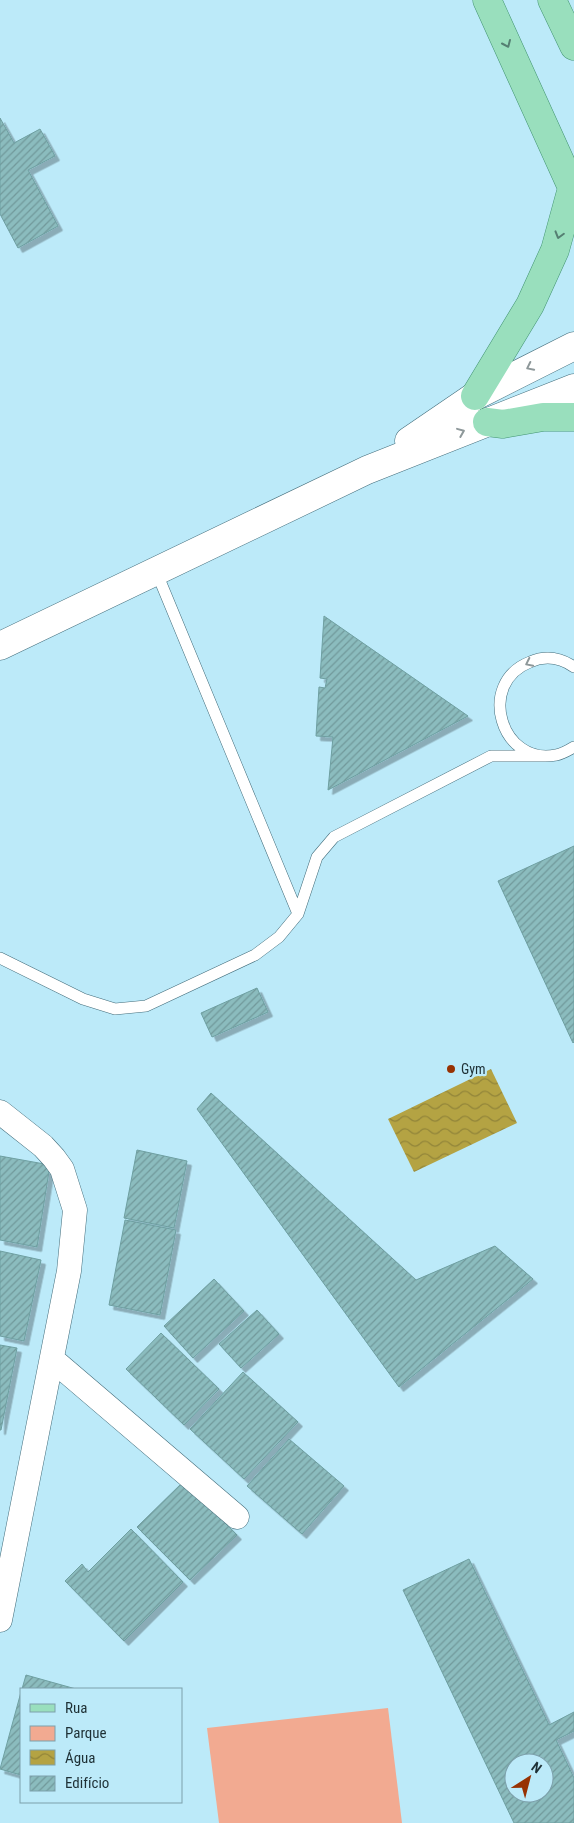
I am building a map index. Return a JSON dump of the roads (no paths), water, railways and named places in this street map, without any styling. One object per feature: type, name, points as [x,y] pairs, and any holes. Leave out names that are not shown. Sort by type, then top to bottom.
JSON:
[{"type":"main road","points":[[475,396],[530,305],[555,250],[573,190],[488,0]]},
{"type":"main road","points":[[552,0],[574,46]]},
{"type":"main road","points":[[487,422],[503,424],[543,416],[574,417]]},
{"type":"street","points":[[367,470],[475,396],[574,346]]},
{"type":"street","points":[[0,646],[367,470],[574,388]]},
{"type":"street","points":[[0,1112],[43,1146],[54,1158],[62,1169],[75,1210],[69,1271],[0,1620]]},
{"type":"street","points":[[52,1360],[238,1517]]},
{"type":"lane","points":[[156,570],[298,914]]},
{"type":"lane","points":[[540,756],[516,744],[504,729],[499,706],[502,689],[511,675],[524,664],[536,659],[554,658],[565,661],[574,667]]},
{"type":"lane","points":[[0,958],[83,998],[115,1009],[146,1006],[255,955],[279,936],[298,914],[317,857],[334,837],[491,756],[557,755],[574,747]]},
{"type":"water","points":[[491,1069],[517,1123],[414,1172],[388,1119]]},
{"type":"place","name":"Gym","points":[[451,1069]]}]
